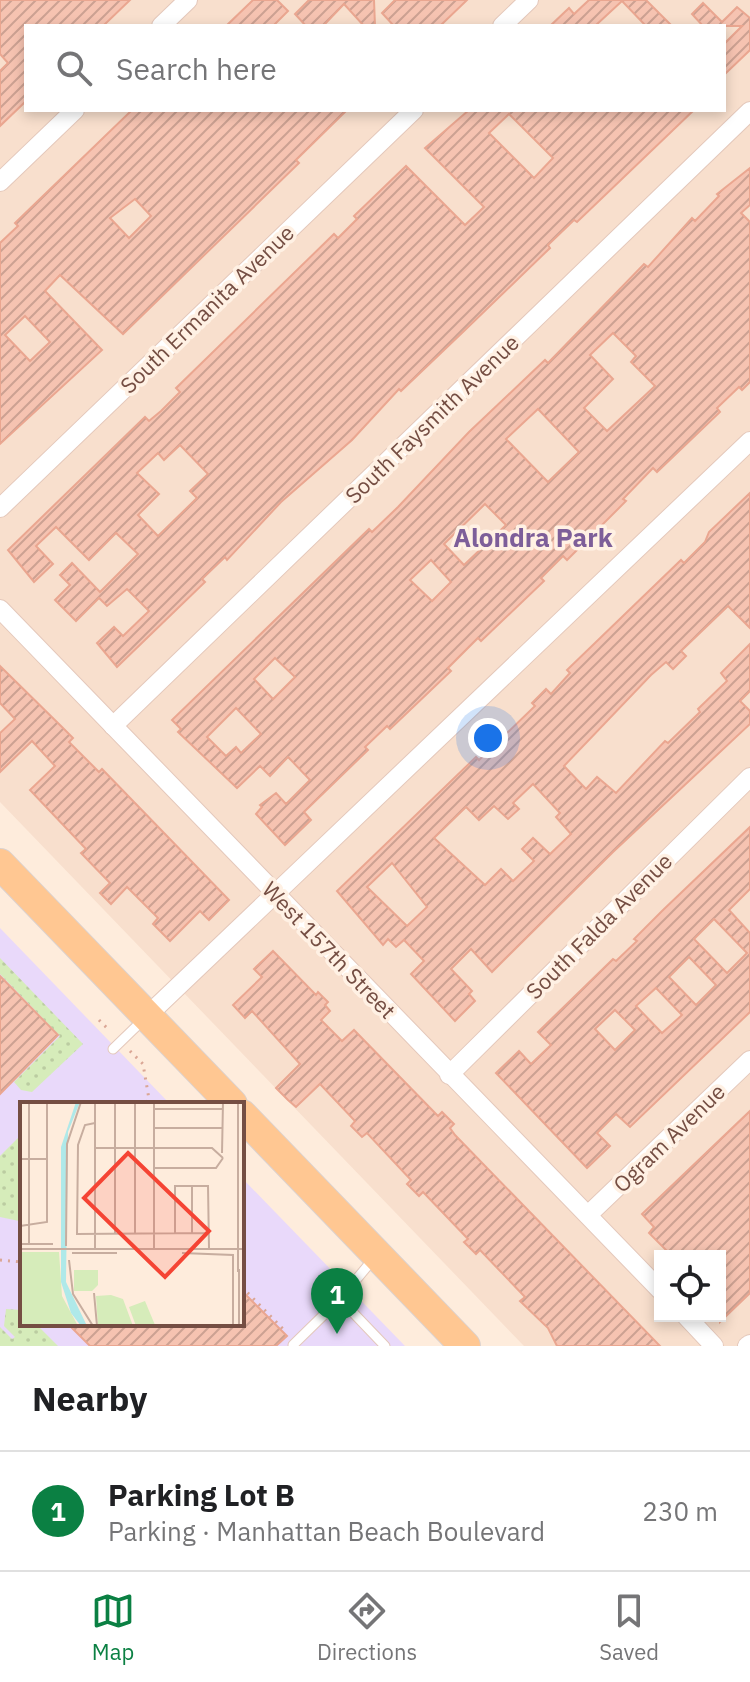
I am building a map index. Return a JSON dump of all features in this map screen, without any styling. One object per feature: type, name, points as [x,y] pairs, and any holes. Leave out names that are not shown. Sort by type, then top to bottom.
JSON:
[{"type":"main road","points":[[0,864],[230,1102]]},
{"type":"main road","points":[[244,1117],[465,1346]]},
{"type":"street","points":[[163,24],[188,0]]},
{"type":"street","points":[[504,24],[529,0]]},
{"type":"street","name":"South Faysmith Avenue","points":[[113,726],[750,111]]},
{"type":"street","points":[[0,182],[73,112]]},
{"type":"street","name":"South Ermanita Avenue","points":[[0,508],[412,112]]},
{"type":"street","points":[[147,1016],[750,441]]},
{"type":"street","name":"West 157th Street","points":[[0,609],[654,1284]]},
{"type":"street","name":"South Falda Avenue","points":[[449,1075],[750,777]]},
{"type":"street","name":"Ogram Avenue","points":[[588,1215],[750,1060]]},
{"type":"street","points":[[692,1322],[714,1346]]},
{"type":"lane","points":[[113,1049],[147,1016]]},
{"type":"lane","points":[[293,1345],[340,1299],[377,1255]]},
{"type":"lane","points":[[340,1299],[385,1346]]},
{"type":"path","points":[[143,1064],[149,1099],[147,1102]]},
{"type":"path","points":[[0,1260],[20,1262]]},
{"type":"path","points":[[244,1289],[291,1337],[293,1345]]},
{"type":"shaded area","points":[[0,0],[750,0],[750,1346],[524,1346],[0,802]]},
{"type":"shaded area","points":[[0,928],[168,1102],[20,1102],[20,1326],[244,1326],[244,1180],[405,1346],[0,1346]]},
{"type":"green space","points":[[0,958],[83,1044],[32,1092],[21,1090],[14,1082],[60,1036],[0,974]]},
{"type":"green space","points":[[20,1136],[19,1221],[0,1217],[0,1156]]},
{"type":"green space","points":[[6,1309],[20,1310],[20,1326],[38,1326],[58,1346],[0,1346],[0,1327],[12,1339],[15,1337],[4,1326]]},
{"type":"building","points":[[0,0],[130,0],[105,24],[24,24],[24,103],[0,126],[0,71],[8,63],[0,54]]},
{"type":"building","points":[[253,0],[277,0],[288,11],[275,24],[228,24]]},
{"type":"building","points":[[309,0],[374,0],[375,24],[362,24],[344,4],[325,24],[304,24],[295,14]]},
{"type":"building","points":[[395,0],[467,0],[442,24],[392,24],[382,13]]},
{"type":"building","points":[[589,0],[646,0],[670,24],[644,24],[622,1],[597,24],[552,24],[569,8],[574,14]]},
{"type":"building","points":[[703,3],[722,22],[737,7],[750,18],[750,50],[726,73],[726,42],[742,26],[701,24],[692,14]]},
{"type":"building","points":[[130,112],[345,112],[296,160],[299,163],[123,334],[60,275],[45,291],[102,350],[0,444],[0,243],[18,226],[15,223]],"holes":[[[135,199],[151,216],[129,238],[110,218]],[[25,316],[50,342],[30,361],[5,335]]]},
{"type":"building","points":[[467,112],[692,112],[577,222],[574,220],[548,245],[550,248],[401,391],[399,389],[352,440],[281,502],[227,560],[225,557],[202,579],[205,582],[117,667],[97,643],[114,627],[123,636],[149,611],[127,589],[107,606],[99,598],[76,621],[55,600],[70,585],[60,575],[72,563],[100,592],[138,554],[116,533],[89,560],[56,527],[36,546],[53,564],[34,582],[8,550],[145,417],[149,421],[161,411],[180,392],[176,388],[334,234],[338,238],[357,219],[354,216],[406,166],[465,225],[484,207],[425,148]],"holes":[[[509,114],[553,158],[534,178],[489,133]],[[180,445],[208,474],[190,491],[197,498],[158,536],[138,515],[159,494],[137,473],[158,453],[164,460]]]},
{"type":"building","points":[[750,168],[750,205],[741,213],[750,222],[750,382],[742,390],[739,387],[717,408],[720,412],[657,472],[653,468],[623,499],[626,501],[567,560],[563,556],[541,578],[544,581],[448,668],[451,671],[390,729],[387,726],[365,747],[368,750],[304,812],[311,820],[285,845],[256,814],[262,807],[260,805],[276,793],[286,804],[310,780],[288,757],[270,776],[260,766],[237,788],[178,732],[181,729],[172,720],[369,529],[372,532],[398,507],[469,432],[545,360],[548,363],[644,264],[648,267],[692,218],[695,221],[719,196],[717,194]],"holes":[[[613,333],[636,356],[631,362],[655,386],[607,431],[584,408],[613,379],[590,355]],[[538,409],[579,452],[548,482],[506,439]],[[485,504],[506,525],[464,565],[444,544]],[[431,560],[451,582],[432,601],[410,580]],[[275,658],[295,677],[273,699],[254,679]],[[236,708],[261,734],[241,753],[236,747],[226,756],[207,737]]]},
{"type":"building","points":[[750,493],[750,628],[728,606],[681,651],[686,656],[673,669],[666,662],[651,675],[564,766],[586,789],[597,777],[616,793],[665,741],[668,743],[700,712],[698,709],[727,681],[721,673],[750,644],[750,691],[740,701],[750,711],[750,724],[613,852],[492,972],[471,949],[451,969],[472,991],[469,994],[475,1001],[455,1021],[411,974],[424,961],[404,940],[396,947],[388,939],[383,945],[337,891],[476,757],[479,760],[535,706],[532,703],[546,689],[551,694],[570,673],[567,670],[681,560],[684,563],[705,542],[709,532]],"holes":[[[533,784],[560,813],[556,817],[571,834],[550,854],[533,838],[522,849],[534,861],[513,881],[501,869],[485,885],[434,838],[466,807],[479,820],[494,806],[508,819],[519,809],[513,803]],[[392,863],[427,907],[407,926],[367,887]]]},
{"type":"building","points":[[0,666],[73,738],[69,742],[99,772],[102,769],[229,900],[209,920],[200,911],[170,941],[153,924],[158,918],[127,887],[111,904],[100,893],[110,883],[81,853],[86,849],[30,790],[55,766],[32,741],[0,772],[0,733],[15,719],[0,703]]},
{"type":"building","points":[[750,827],[750,889],[729,910],[750,933],[750,1012],[630,1127],[616,1114],[597,1133],[610,1146],[587,1168],[496,1073],[519,1051],[531,1064],[551,1045],[538,1032],[613,959],[616,961],[637,941],[634,939]],"holes":[[[714,919],[747,953],[727,973],[694,939]],[[689,957],[716,985],[696,1005],[669,977]],[[656,988],[682,1015],[662,1033],[636,1006]],[[615,1010],[635,1030],[615,1050],[595,1029]]]},
{"type":"building","points":[[273,951],[316,995],[318,992],[328,1002],[325,1005],[330,1011],[321,1020],[342,1041],[354,1030],[438,1116],[442,1112],[454,1124],[450,1128],[455,1135],[660,1346],[557,1346],[548,1328],[520,1301],[525,1297],[480,1250],[476,1254],[464,1242],[468,1239],[423,1192],[419,1196],[407,1184],[411,1180],[367,1133],[362,1137],[351,1126],[355,1121],[320,1084],[296,1107],[276,1088],[300,1064],[252,1011],[245,1018],[233,1005],[262,977],[254,969]]},
{"type":"building","points":[[0,976],[58,1035],[0,1094]]},
{"type":"building","points":[[750,1111],[750,1293],[726,1316],[726,1250],[666,1250],[649,1233],[654,1227],[642,1214]]},
{"type":"building","points":[[244,1293],[287,1336],[276,1346],[90,1346],[70,1326],[244,1326]]},
{"type":"place","name":"Parking Lot B","points":[[337,1334]]},
{"type":"district","name":"Alondra Park","points":[[533,538]]}]
